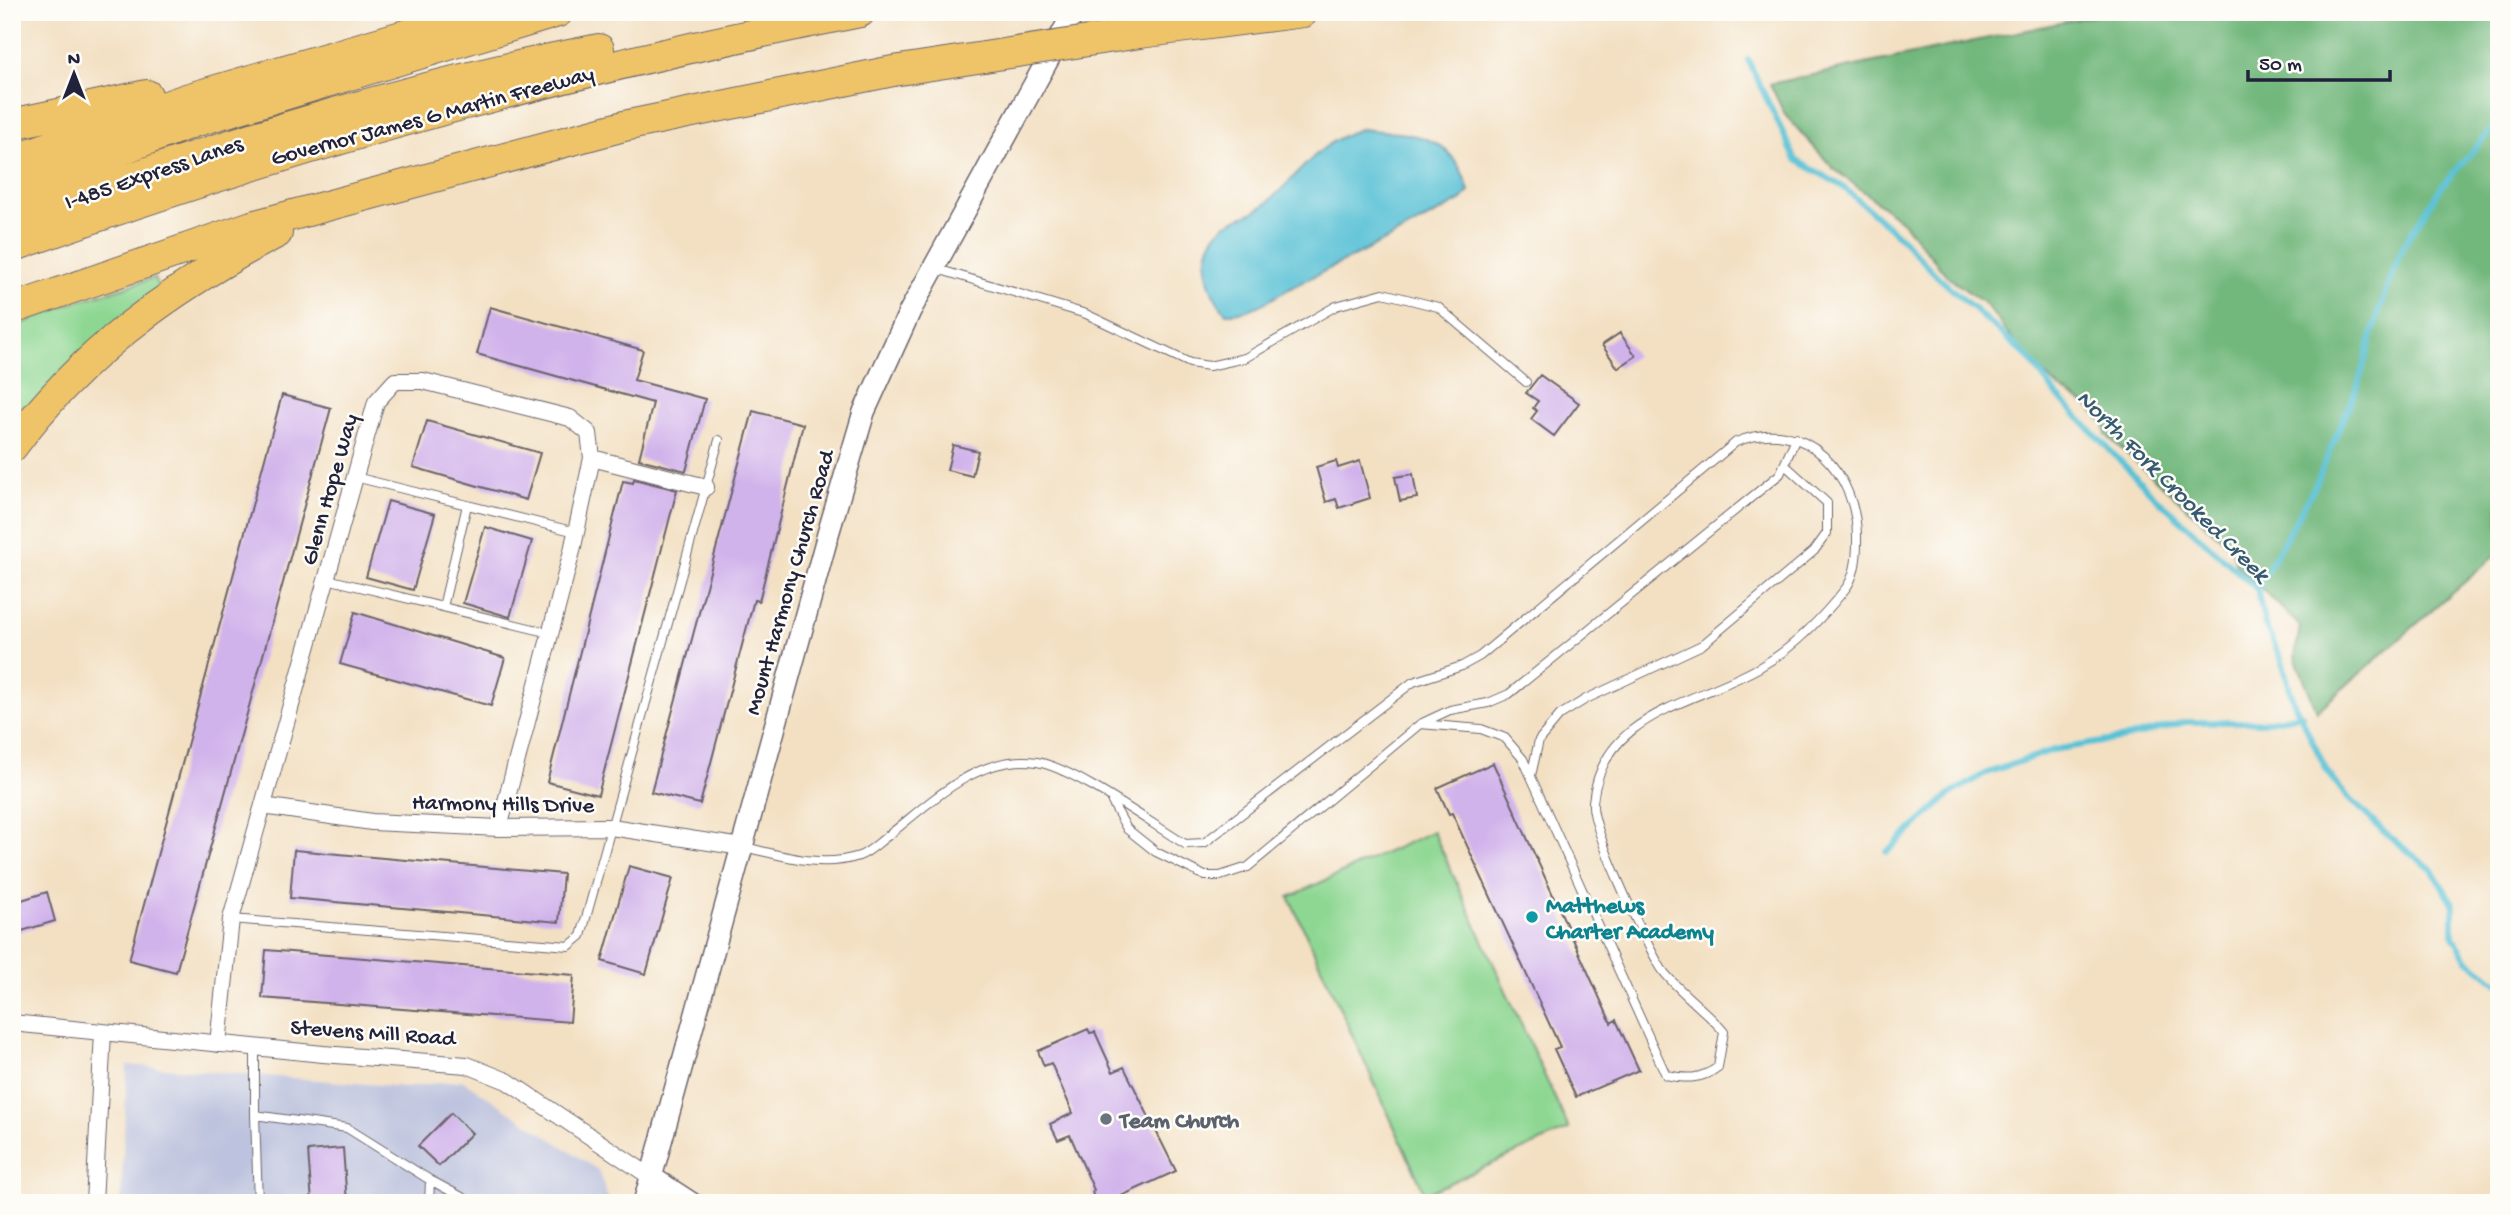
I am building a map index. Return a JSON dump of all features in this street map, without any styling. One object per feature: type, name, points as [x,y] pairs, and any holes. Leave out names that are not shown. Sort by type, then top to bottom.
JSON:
[{"type":"highway","points":[[12,160],[186,99],[325,56],[484,12]]},
{"type":"highway","name":"I-485 Express Lanes","points":[[12,191],[191,122],[558,12]]},
{"type":"highway","name":"I-485 Express Lanes","points":[[12,221],[136,174],[320,116],[432,86],[553,58],[711,28],[829,12]]},
{"type":"highway","name":"Governor James G Martin Freeway","points":[[12,247],[213,176],[359,131],[620,63],[859,12]]},
{"type":"highway","points":[[12,309],[176,250],[624,126],[893,71],[1140,33],[1303,12]]},
{"type":"highway","points":[[12,124],[325,56]]},
{"type":"highway","points":[[12,447],[60,388],[117,336],[174,292],[279,232],[364,196]]},
{"type":"street","name":"Mount Harmony Church Road","points":[[644,1203],[864,412],[910,311],[1074,12]]},
{"type":"street","name":"Glenn Hope Way","points":[[218,1044],[231,919],[376,402],[395,382],[423,382],[570,418],[589,433],[592,458]]},
{"type":"street","points":[[499,828],[551,633],[592,458],[706,487]]},
{"type":"street","name":"Harmony Hills Drive","points":[[263,806],[372,822],[499,828],[611,827],[742,847]]},
{"type":"street","name":"Stevens Mill Road","points":[[12,1023],[255,1048],[450,1062],[485,1070],[528,1094],[691,1203]]},
{"type":"street","points":[[94,1203],[103,1032]]},
{"type":"lane","points":[[934,268],[1086,314],[1190,363],[1209,366],[1245,358],[1336,306],[1383,293],[1438,307],[1526,382]]},
{"type":"lane","points":[[742,847],[814,862],[861,856],[953,785],[988,767],[1014,762],[1038,762],[1074,777],[1185,844],[1204,842],[1412,682],[1462,666],[1480,656],[1736,442],[1758,433],[1774,432],[1796,438],[1817,449],[1838,475],[1858,522],[1857,559],[1848,585],[1815,623],[1763,666],[1657,713],[1618,741],[1600,772],[1592,804],[1599,838],[1662,970],[1706,1010],[1724,1032],[1718,1067],[1708,1075],[1690,1079],[1665,1075],[1522,758],[1505,738],[1481,729],[1420,724]]},
{"type":"lane","points":[[1110,799],[1127,829],[1156,852],[1205,876],[1220,876],[1248,867],[1420,724],[1450,710],[1488,703],[1508,694],[1780,474],[1796,438]]},
{"type":"lane","points":[[231,919],[569,946],[581,936],[719,440]]},
{"type":"lane","points":[[1531,776],[1539,740],[1560,715],[1586,699],[1702,645],[1814,551],[1828,533],[1827,503],[1785,464]]},
{"type":"lane","points":[[355,477],[576,532]]},
{"type":"lane","points":[[443,607],[467,505]]},
{"type":"lane","points":[[327,579],[551,633]]},
{"type":"lane","points":[[255,1048],[258,1203]]},
{"type":"lane","points":[[255,1115],[346,1128],[473,1203]]},
{"type":"lane","points":[[429,1203],[430,1180]]},
{"type":"shaded area","points":[[127,1065],[406,1087],[462,1080],[598,1170],[610,1203],[121,1203]]},
{"type":"green space","points":[[2112,12],[2499,12],[2499,552],[2317,711],[2295,657],[2300,626],[2236,564],[2231,547],[2106,435],[2105,424],[2088,406],[2059,388],[2028,359],[1985,304],[1948,277],[1903,222],[1833,168],[1785,115],[1770,84]]},
{"type":"green space","points":[[154,278],[161,292],[12,428],[12,328],[69,304]]},
{"type":"green space","points":[[1433,831],[1569,1129],[1425,1194],[1289,897]]},
{"type":"water","points":[[1360,129],[1413,135],[1441,147],[1462,171],[1469,191],[1462,200],[1266,302],[1247,310],[1226,313],[1213,293],[1207,270],[1207,258],[1215,236],[1224,226],[1263,206],[1330,143]]},
{"type":"building","points":[[490,307],[643,350],[634,380],[705,399],[686,471],[639,459],[653,403],[477,354]]},
{"type":"building","points":[[1620,333],[1636,356],[1618,368],[1602,345]]},
{"type":"building","points":[[1540,375],[1579,403],[1554,436],[1531,419],[1537,411],[1533,408],[1538,401],[1526,393]]},
{"type":"building","points":[[282,395],[331,408],[176,972],[129,960]]},
{"type":"building","points":[[753,411],[803,424],[759,601],[754,600],[700,804],[651,792]]},
{"type":"building","points":[[427,421],[540,453],[526,500],[413,467]]},
{"type":"building","points":[[953,445],[978,451],[972,476],[947,470]]},
{"type":"building","points":[[1336,461],[1338,468],[1360,461],[1370,498],[1339,508],[1336,499],[1326,502],[1316,467]]},
{"type":"building","points":[[1413,474],[1417,498],[1400,501],[1395,477]]},
{"type":"building","points":[[634,479],[677,490],[598,795],[547,782],[623,481],[633,483]]},
{"type":"building","points":[[388,501],[435,514],[413,590],[366,577]]},
{"type":"building","points":[[485,527],[532,541],[510,617],[463,603]]},
{"type":"building","points":[[355,612],[505,658],[491,706],[340,664]]},
{"type":"building","name":"Matthews Charter Academy","points":[[1493,763],[1611,1023],[1616,1020],[1639,1070],[1576,1097],[1554,1049],[1560,1047],[1452,813],[1449,814],[1437,788]]},
{"type":"building","points":[[294,850],[563,874],[559,922],[290,898]]},
{"type":"building","points":[[629,866],[673,878],[646,974],[602,961]]},
{"type":"building","points":[[47,892],[55,921],[12,934],[12,903]]},
{"type":"building","points":[[266,950],[574,975],[570,1022],[262,998]]},
{"type":"building","name":"Team Church","points":[[1088,1029],[1090,1033],[1095,1032],[1113,1072],[1124,1067],[1176,1171],[1106,1203],[1096,1203],[1092,1192],[1094,1190],[1070,1135],[1058,1140],[1050,1124],[1073,1113],[1051,1063],[1044,1066],[1038,1051]]},
{"type":"building","points":[[451,1113],[472,1133],[439,1166],[418,1146]]},
{"type":"building","points":[[343,1148],[347,1203],[312,1203],[308,1151]]},
{"type":"waterway","name":"North Fork Crooked Creek","points":[[1748,60],[1796,160],[1842,186],[1899,236],[1937,276],[2029,358],[2054,392],[2154,496],[2257,589],[2265,625],[2282,660],[2293,701],[2327,771],[2343,792],[2385,833],[2432,870],[2453,903],[2453,937],[2468,960],[2499,984]]},
{"type":"waterway","points":[[2257,589],[2315,486],[2359,382],[2378,314],[2402,248],[2442,186],[2499,121]]},
{"type":"waterway","points":[[1887,852],[1949,795],[1984,774],[2053,750],[2126,738],[2185,722],[2262,722],[2302,715]]},
{"type":"place","name":"Matthews Charter Academy","points":[[1532,917]]},
{"type":"place","name":"Team Church","points":[[1106,1119]]}]
